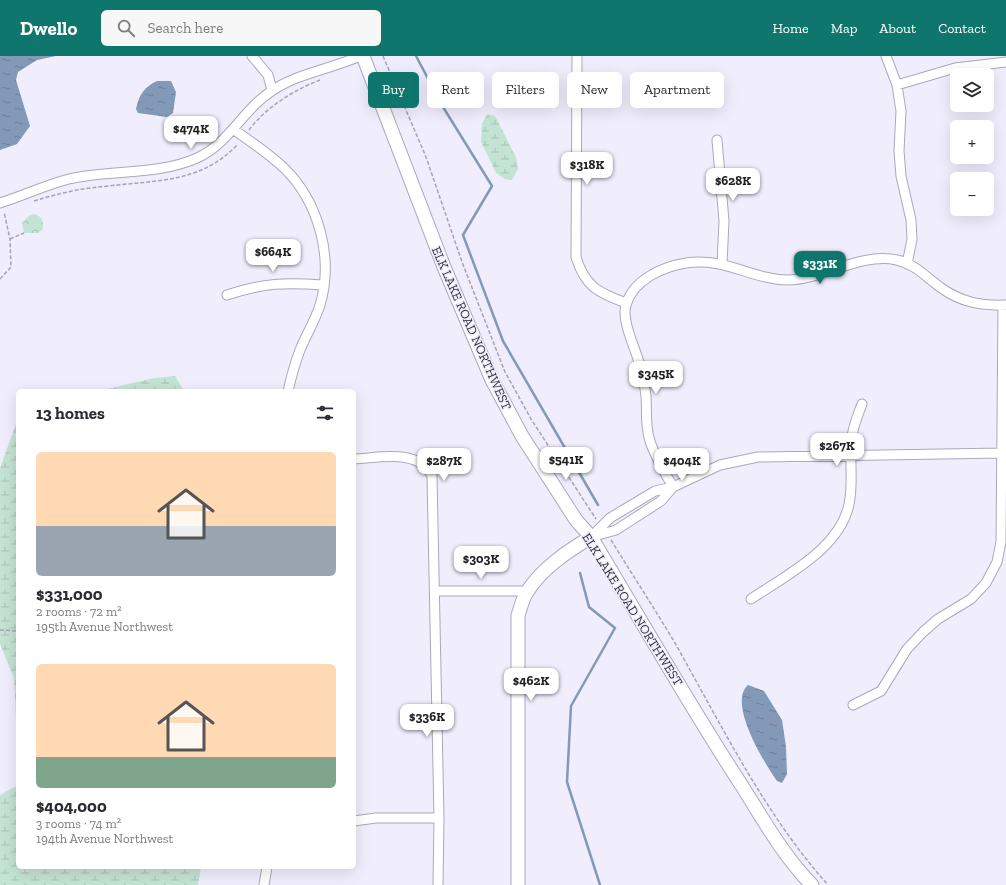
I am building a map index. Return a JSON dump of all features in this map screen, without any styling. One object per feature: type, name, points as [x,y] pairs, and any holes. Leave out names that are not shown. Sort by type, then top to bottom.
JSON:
[{"type":"street","points":[[252,56],[268,75],[272,90]]},
{"type":"street","points":[[2,208],[68,179],[174,166],[187,162],[210,151],[233,129],[251,108],[272,90],[296,77],[342,64],[360,56]]},
{"type":"street","name":"ELK LAKE ROAD NORTHWEST","points":[[363,56],[444,267],[492,380],[522,436],[576,520],[591,537],[728,766],[770,830],[802,875],[812,885]]},
{"type":"street","points":[[577,56],[576,257],[582,273],[593,288],[601,293],[626,303]]},
{"type":"street","points":[[886,56],[897,85],[901,111],[899,151],[901,176],[911,220],[911,243],[907,264]]},
{"type":"street","points":[[897,85],[954,68],[1006,62]]},
{"type":"street","points":[[233,129],[285,168],[307,198],[317,221],[323,246],[325,270],[320,305],[312,327],[300,351],[289,389]]},
{"type":"street","points":[[717,140],[724,221],[722,264]]},
{"type":"street","points":[[673,487],[650,441],[647,424],[645,385],[625,318],[626,303],[636,287],[644,280],[666,269],[695,262],[722,264],[765,278],[786,280],[818,275],[870,259],[888,259],[916,268],[957,298],[977,304],[1005,305],[1001,542],[997,562],[986,583],[971,599],[938,619],[922,632],[907,649],[881,691],[853,705]]},
{"type":"street","points":[[228,295],[255,286],[273,283],[323,286]]},
{"type":"street","points":[[751,599],[816,554],[840,529],[847,514],[850,498],[852,436],[862,404]]},
{"type":"street","points":[[518,885],[518,615],[528,591],[550,566],[569,550],[603,530],[610,518],[655,490],[673,487],[720,465],[740,460],[758,457],[1002,453]]},
{"type":"street","points":[[356,459],[415,459],[425,465],[429,470],[433,482],[439,818],[438,885]]},
{"type":"street","points":[[603,530],[616,530],[661,501],[673,487]]},
{"type":"street","points":[[435,591],[528,591]]},
{"type":"street","points":[[356,821],[376,818],[439,818]]},
{"type":"street","points":[[264,885],[267,869]]},
{"type":"path","points":[[383,56],[426,157],[462,262],[505,372],[531,419],[674,642],[718,724],[783,828],[828,885]]},
{"type":"path","points":[[0,280],[11,267],[10,239],[2,208]]},
{"type":"path","points":[[10,239],[24,233]]},
{"type":"path","points":[[0,630],[16,631]]},
{"type":"green space","points":[[487,114],[495,116],[516,157],[518,169],[512,180],[505,179],[496,173],[481,142],[482,124]]},
{"type":"green space","points":[[34,214],[39,216],[42,220],[43,229],[38,233],[24,233],[22,223],[29,216]]},
{"type":"green space","points":[[175,376],[183,389],[107,389],[154,378]]},
{"type":"green space","points":[[16,424],[16,716],[14,678],[0,644],[0,468]]},
{"type":"green space","points":[[16,786],[16,869],[201,869],[198,885],[0,885],[0,795]]},
{"type":"water","points":[[0,56],[56,56],[37,60],[18,72],[16,80],[30,126],[17,144],[0,150]]},
{"type":"water","points":[[157,81],[171,81],[176,92],[173,113],[167,117],[138,113],[136,109],[145,89]]},
{"type":"water","points":[[748,685],[764,691],[782,720],[786,747],[787,774],[782,783],[777,781],[764,761],[750,733],[745,719],[742,705],[743,694]]},
{"type":"waterway","points":[[416,56],[443,107],[492,186],[463,235],[503,341],[598,505]]},
{"type":"waterway","points":[[580,573],[589,607],[615,628],[571,706],[567,782],[600,885]]}]
